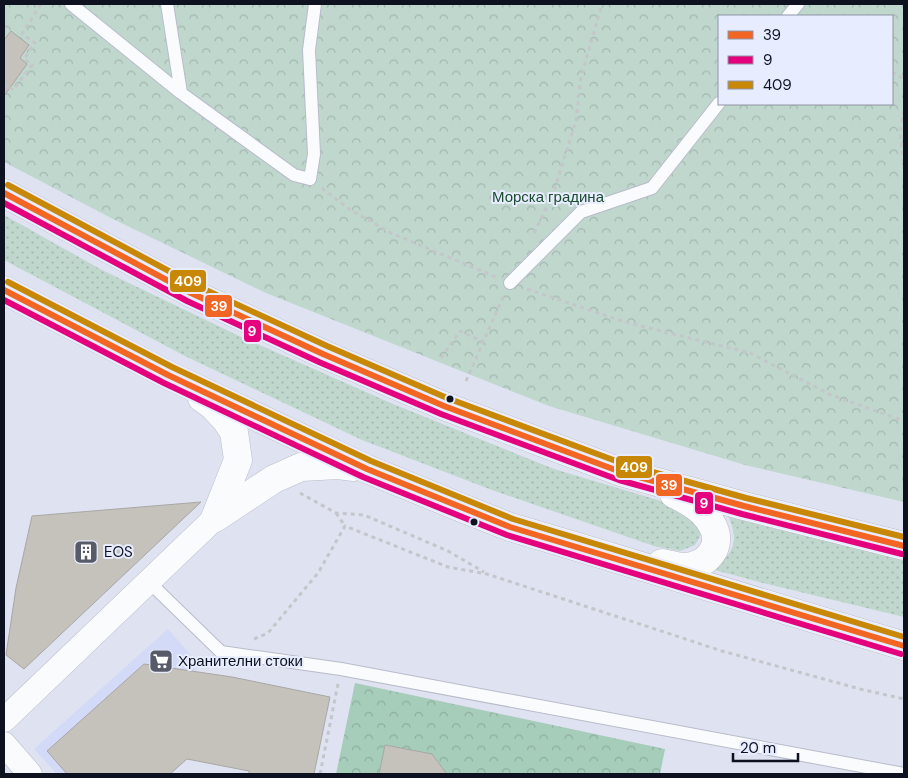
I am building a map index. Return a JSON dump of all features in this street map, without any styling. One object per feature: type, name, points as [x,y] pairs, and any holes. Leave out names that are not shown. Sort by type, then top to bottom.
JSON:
[{"type":"main road","points":[[4,193],[191,293],[323,354],[444,406],[670,492],[702,511],[711,522],[717,539],[710,556],[692,566],[681,567],[591,551]]},
{"type":"main road","points":[[4,290],[168,375],[367,469],[510,527],[904,646]]},
{"type":"main road","points":[[168,375],[213,406],[234,432],[238,460],[215,518]]},
{"type":"main road","points":[[215,518],[274,479],[301,468],[338,464],[367,469]]},
{"type":"main road","points":[[621,472],[744,506],[904,546]]},
{"type":"street","points":[[4,720],[215,518]]},
{"type":"street","points":[[4,744],[30,774]]},
{"type":"lane","points":[[71,4],[181,93],[294,175],[310,179],[314,154],[309,50],[315,4]]},
{"type":"lane","points":[[167,4],[181,93]]},
{"type":"lane","points":[[789,15],[798,4]]},
{"type":"lane","points":[[510,283],[581,212],[652,188],[718,104]]},
{"type":"lane","points":[[149,582],[221,652],[341,669],[904,774]]},
{"type":"path","points":[[4,88],[6,85],[13,90],[32,65],[24,59],[35,43],[22,34],[41,4]]},
{"type":"path","points":[[531,238],[553,194],[576,121],[581,77],[602,4]]},
{"type":"path","points":[[893,73],[904,79]]},
{"type":"path","points":[[904,112],[901,144],[904,169]]},
{"type":"path","points":[[310,179],[349,209],[391,233],[510,283],[625,322],[750,353],[831,395],[904,422]]},
{"type":"path","points":[[466,381],[510,283]]},
{"type":"path","points":[[441,358],[460,330],[475,338],[484,340]]},
{"type":"path","points":[[336,513],[345,526],[448,567],[487,574],[722,652],[904,699]]},
{"type":"path","points":[[364,515],[448,551],[487,574]]},
{"type":"path","points":[[221,652],[268,633],[318,573],[345,526]]},
{"type":"path","points":[[320,774],[341,669]]},
{"type":"shaded area","points":[[168,629],[200,666],[80,774],[57,774],[34,749]]},
{"type":"green space","name":"Морска градина","points":[[4,4],[904,4],[904,502],[745,465],[549,406],[266,293],[113,219],[4,162]]},
{"type":"green space","points":[[4,215],[102,270],[239,336],[393,404],[554,469],[689,511],[702,533],[695,545],[680,551],[654,546],[492,490],[362,440],[185,356],[4,260]]},
{"type":"green space","points":[[724,508],[904,557],[904,617],[711,569],[727,556],[734,542],[732,527]]},
{"type":"green space","points":[[355,683],[665,749],[660,774],[336,774]]},
{"type":"building","points":[[11,31],[29,45],[20,58],[27,64],[4,96],[4,40]]},
{"type":"building","name":"EOS","points":[[201,502],[24,669],[6,655],[16,588],[32,516]]},
{"type":"building","points":[[144,664],[232,677],[330,697],[314,774],[249,774],[249,771],[187,759],[170,774],[67,774],[47,751]]},
{"type":"building","points":[[385,745],[432,754],[447,774],[379,774]]},
{"type":"transit line","name":"409","points":[[8,185],[195,285],[327,346],[447,398],[624,464],[746,498],[904,537]]},
{"type":"transit line","name":"39","points":[[4,193],[191,293],[323,354],[444,406],[621,472],[744,506],[904,546]]},
{"type":"transit line","name":"9","points":[[4,203],[187,301],[319,362],[441,414],[619,480],[742,514],[902,554]]},
{"type":"transit line","name":"409","points":[[8,282],[172,367],[371,461],[513,519],[904,637]]},
{"type":"transit line","name":"39","points":[[4,290],[168,375],[367,469],[510,527],[904,646]]},
{"type":"transit line","name":"9","points":[[4,300],[164,383],[363,477],[507,535],[901,654]]},
{"type":"place","name":"EOS","points":[[86,552]]},
{"type":"place","name":"Хранителни стоки","points":[[161,661]]}]
